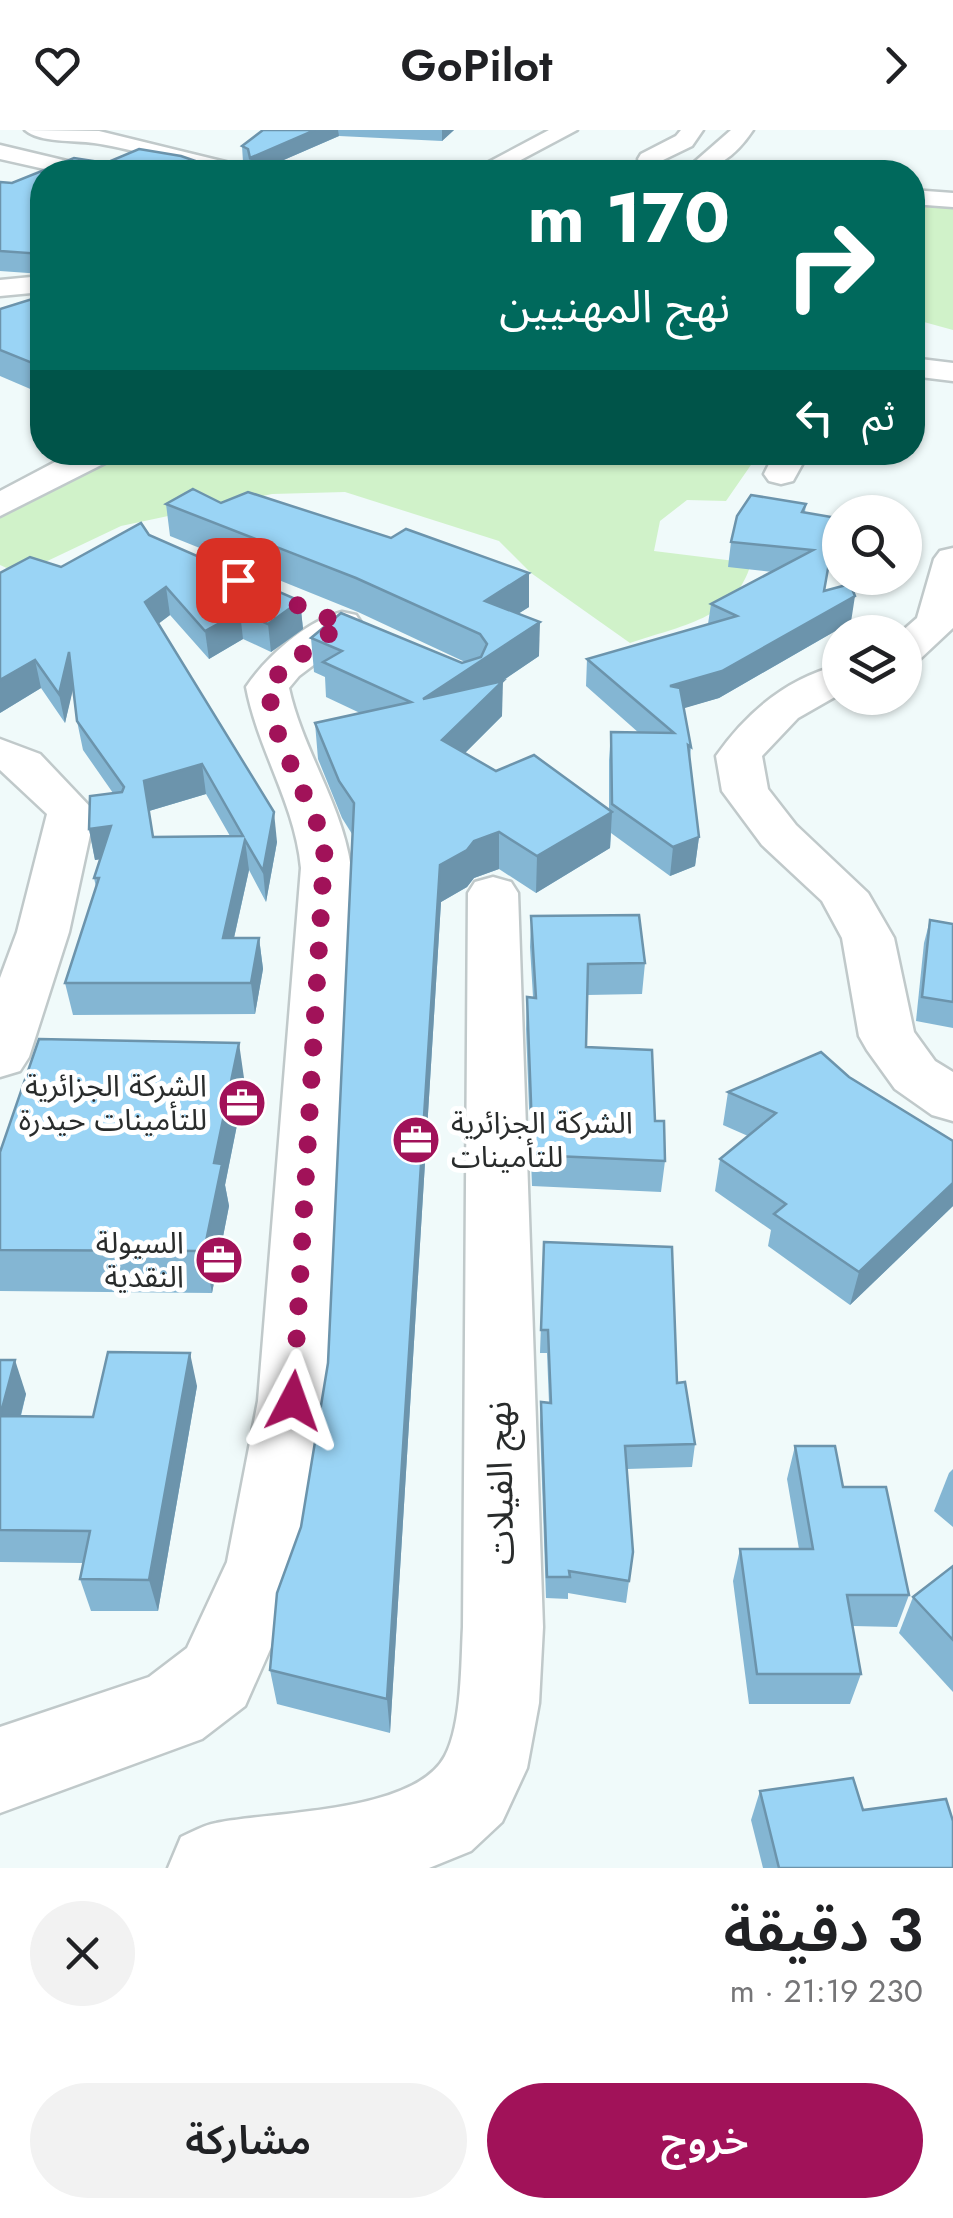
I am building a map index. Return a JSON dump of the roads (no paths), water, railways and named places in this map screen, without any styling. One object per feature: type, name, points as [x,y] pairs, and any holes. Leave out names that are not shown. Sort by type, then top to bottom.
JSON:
[{"type":"street","points":[[36,130],[99,137],[190,160]]},
{"type":"street","points":[[508,136],[528,137],[550,130]]},
{"type":"street","points":[[505,160],[566,130]]},
{"type":"street","points":[[649,160],[684,141],[692,130]]},
{"type":"street","points":[[709,160],[742,130]]},
{"type":"street","points":[[0,152],[35,160]]},
{"type":"street","points":[[925,198],[953,200]]},
{"type":"street","points":[[0,288],[30,285]]},
{"type":"street","points":[[925,369],[953,372]]},
{"type":"street","points":[[0,487],[41,465]]},
{"type":"street","points":[[0,505],[76,465]]},
{"type":"street","points":[[922,635],[936,623],[953,560]]},
{"type":"street","points":[[0,1770],[174,1710],[202,1692],[230,1654],[266,1562],[287,1448],[325,854],[325,841],[279,738],[267,687],[284,668],[342,625]]},
{"type":"street","points":[[822,687],[796,699],[756,729],[739,756],[745,791],[780,836],[843,893],[868,938],[886,1036],[914,1075],[953,1100]]},
{"type":"street","points":[[0,753],[24,764],[71,812],[42,932],[0,1058]]},
{"type":"street","name":"نهج الفيلات","points":[[212,1868],[356,1845],[424,1827],[456,1810],[478,1786],[492,1742],[498,1698],[502,1546],[493,892]]},
{"type":"place","name":"الشركة الجزائرية للتأمينات حيدرة","points":[[242,1103]]},
{"type":"place","name":"الشركة الجزائرية للتأمينات","points":[[416,1140]]},
{"type":"place","name":"السيولة النقدية","points":[[219,1260]]}]
